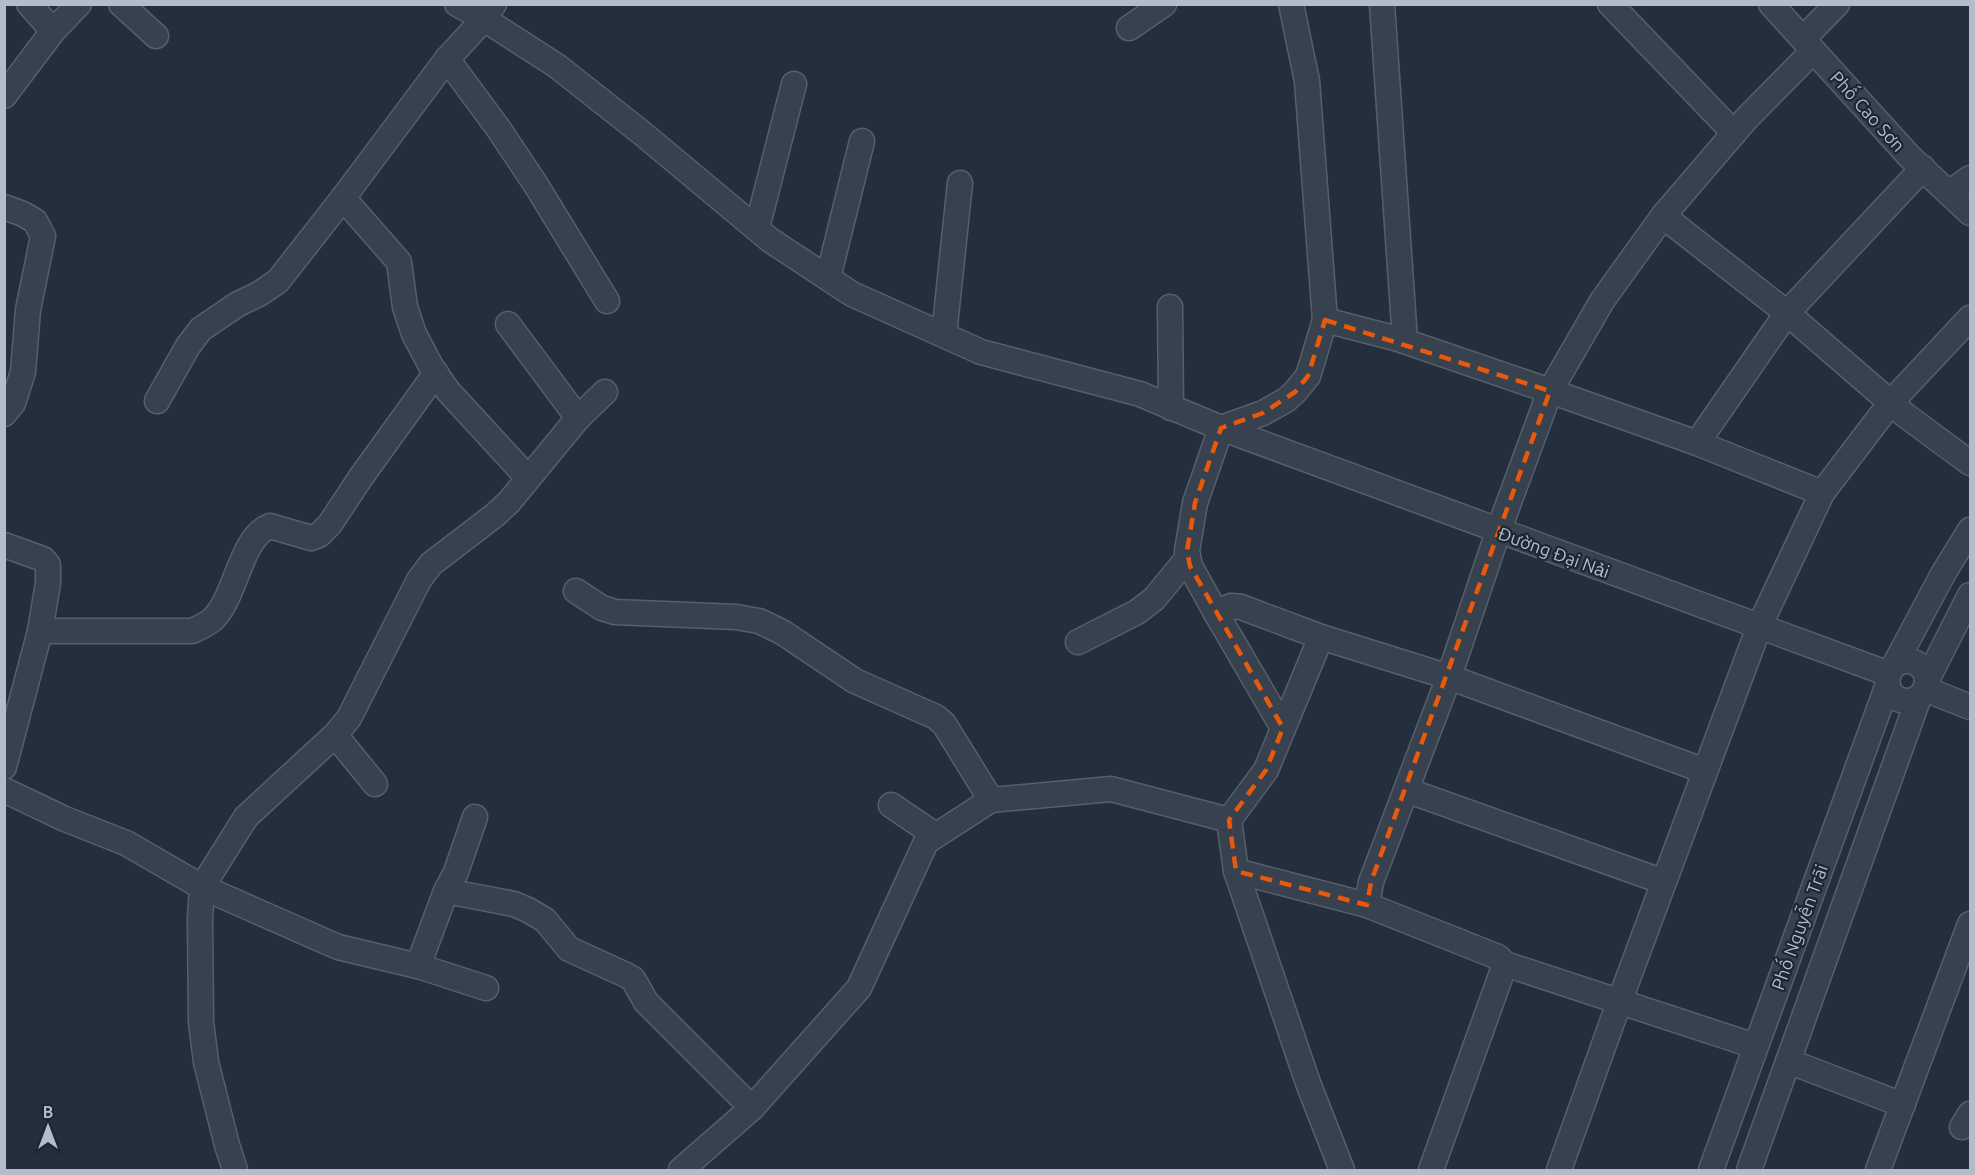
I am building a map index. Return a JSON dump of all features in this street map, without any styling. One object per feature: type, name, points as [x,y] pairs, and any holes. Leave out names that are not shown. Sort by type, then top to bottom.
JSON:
[{"type":"street","points":[[29,4],[53,31]]},
{"type":"street","points":[[4,96],[53,31],[79,4]]},
{"type":"street","points":[[121,4],[156,36]]},
{"type":"street","name":"Đường Đại Nải","points":[[457,4],[489,12],[643,134],[770,240],[852,294],[981,352],[1140,394],[1221,428],[1498,532],[1890,675]]},
{"type":"street","points":[[1129,28],[1164,4]]},
{"type":"street","points":[[1078,642],[1145,606],[1154,599],[1187,559],[1195,503],[1221,428],[1263,413],[1286,400],[1308,376],[1325,320],[1307,81],[1291,4]]},
{"type":"street","points":[[1382,4],[1405,341]]},
{"type":"street","points":[[1610,4],[1734,133]]},
{"type":"street","name":"Phố Cao Sơn","points":[[1771,4],[1910,156],[1971,213]]},
{"type":"street","points":[[1367,905],[1371,882],[1449,677],[1498,532],[1550,391],[1602,301],[1663,216],[1808,45],[1837,4]]},
{"type":"street","points":[[157,401],[188,346],[201,329],[278,281],[447,59],[489,12]]},
{"type":"street","points":[[447,59],[498,128],[536,185],[607,301]]},
{"type":"street","points":[[757,228],[794,84]]},
{"type":"street","points":[[828,278],[861,141]]},
{"type":"street","points":[[1697,443],[1787,312],[1923,168]]},
{"type":"street","points":[[1949,193],[1971,178]]},
{"type":"street","points":[[944,335],[960,183]]},
{"type":"street","points":[[343,198],[399,261],[405,307],[414,334],[436,373],[448,391],[528,478]]},
{"type":"street","points":[[4,207],[35,221],[43,236],[28,310],[23,372],[13,403],[4,414]]},
{"type":"street","points":[[1663,216],[1787,312],[1892,401],[1905,415],[1971,463]]},
{"type":"street","points":[[1170,307],[1171,408]]},
{"type":"street","points":[[1559,1170],[1759,627],[1822,493],[1892,401],[1971,318]]},
{"type":"street","points":[[1325,320],[1405,341],[1550,391],[1697,443],[1822,493]]},
{"type":"street","points":[[508,324],[578,418]]},
{"type":"street","points":[[40,631],[192,631],[202,627],[218,612],[257,533],[270,526],[311,538],[319,535],[330,525],[361,477],[436,373]]},
{"type":"street","points":[[236,1170],[206,1062],[201,1022],[202,887],[246,818],[335,735],[349,718],[419,580],[431,564],[495,515],[578,418],[605,392]]},
{"type":"street","name":"Phố Nguyễn Trãi","points":[[1711,1170],[1890,675],[1944,574],[1971,530]]},
{"type":"street","points":[[4,545],[43,559],[48,565],[48,583],[40,631],[4,767]]},
{"type":"street","points":[[1187,559],[1283,728]]},
{"type":"street","points":[[576,591],[602,608],[615,612],[736,617],[759,621],[782,632],[855,681],[936,717],[944,724],[991,800]]},
{"type":"street","name":"Phố Nguyễn Trãi","points":[[1749,1170],[1924,688],[1971,595]]},
{"type":"street","points":[[1216,613],[1235,605],[1321,638],[1449,677],[1705,771]]},
{"type":"street","points":[[1321,638],[1266,770],[1229,820],[1236,871],[1308,1083],[1342,1170]]},
{"type":"street","points":[[1905,661],[1912,662],[1923,669],[1924,688],[1908,700],[1903,700],[1893,694],[1890,675],[1905,661]]},
{"type":"street","points":[[1924,688],[1971,707]]},
{"type":"street","points":[[335,735],[375,784]]},
{"type":"street","points":[[681,1170],[752,1108],[860,988],[920,853],[926,842],[935,835],[991,800],[1112,789],[1229,820]]},
{"type":"street","points":[[4,790],[65,819],[126,843],[202,887],[338,947],[418,966],[486,988]]},
{"type":"street","points":[[1406,790],[1664,882]]},
{"type":"street","points":[[891,805],[935,835]]},
{"type":"street","points":[[418,966],[446,891],[456,872],[475,817]]},
{"type":"street","points":[[1236,871],[1367,905],[1498,957],[1505,964],[1755,1046]]},
{"type":"street","points":[[446,891],[514,904],[528,910],[545,920],[569,949],[633,979],[646,1002],[752,1108]]},
{"type":"street","points":[[1878,1170],[1971,924]]},
{"type":"street","points":[[1431,1170],[1505,964]]},
{"type":"street","points":[[1788,1060],[1903,1105]]},
{"type":"highlighted area","points":[[1325,320],[1550,391],[1371,882],[1367,905],[1236,871],[1229,820],[1266,770],[1283,728],[1190,566],[1187,551],[1195,503],[1221,428],[1263,413],[1295,392],[1308,376]]}]
